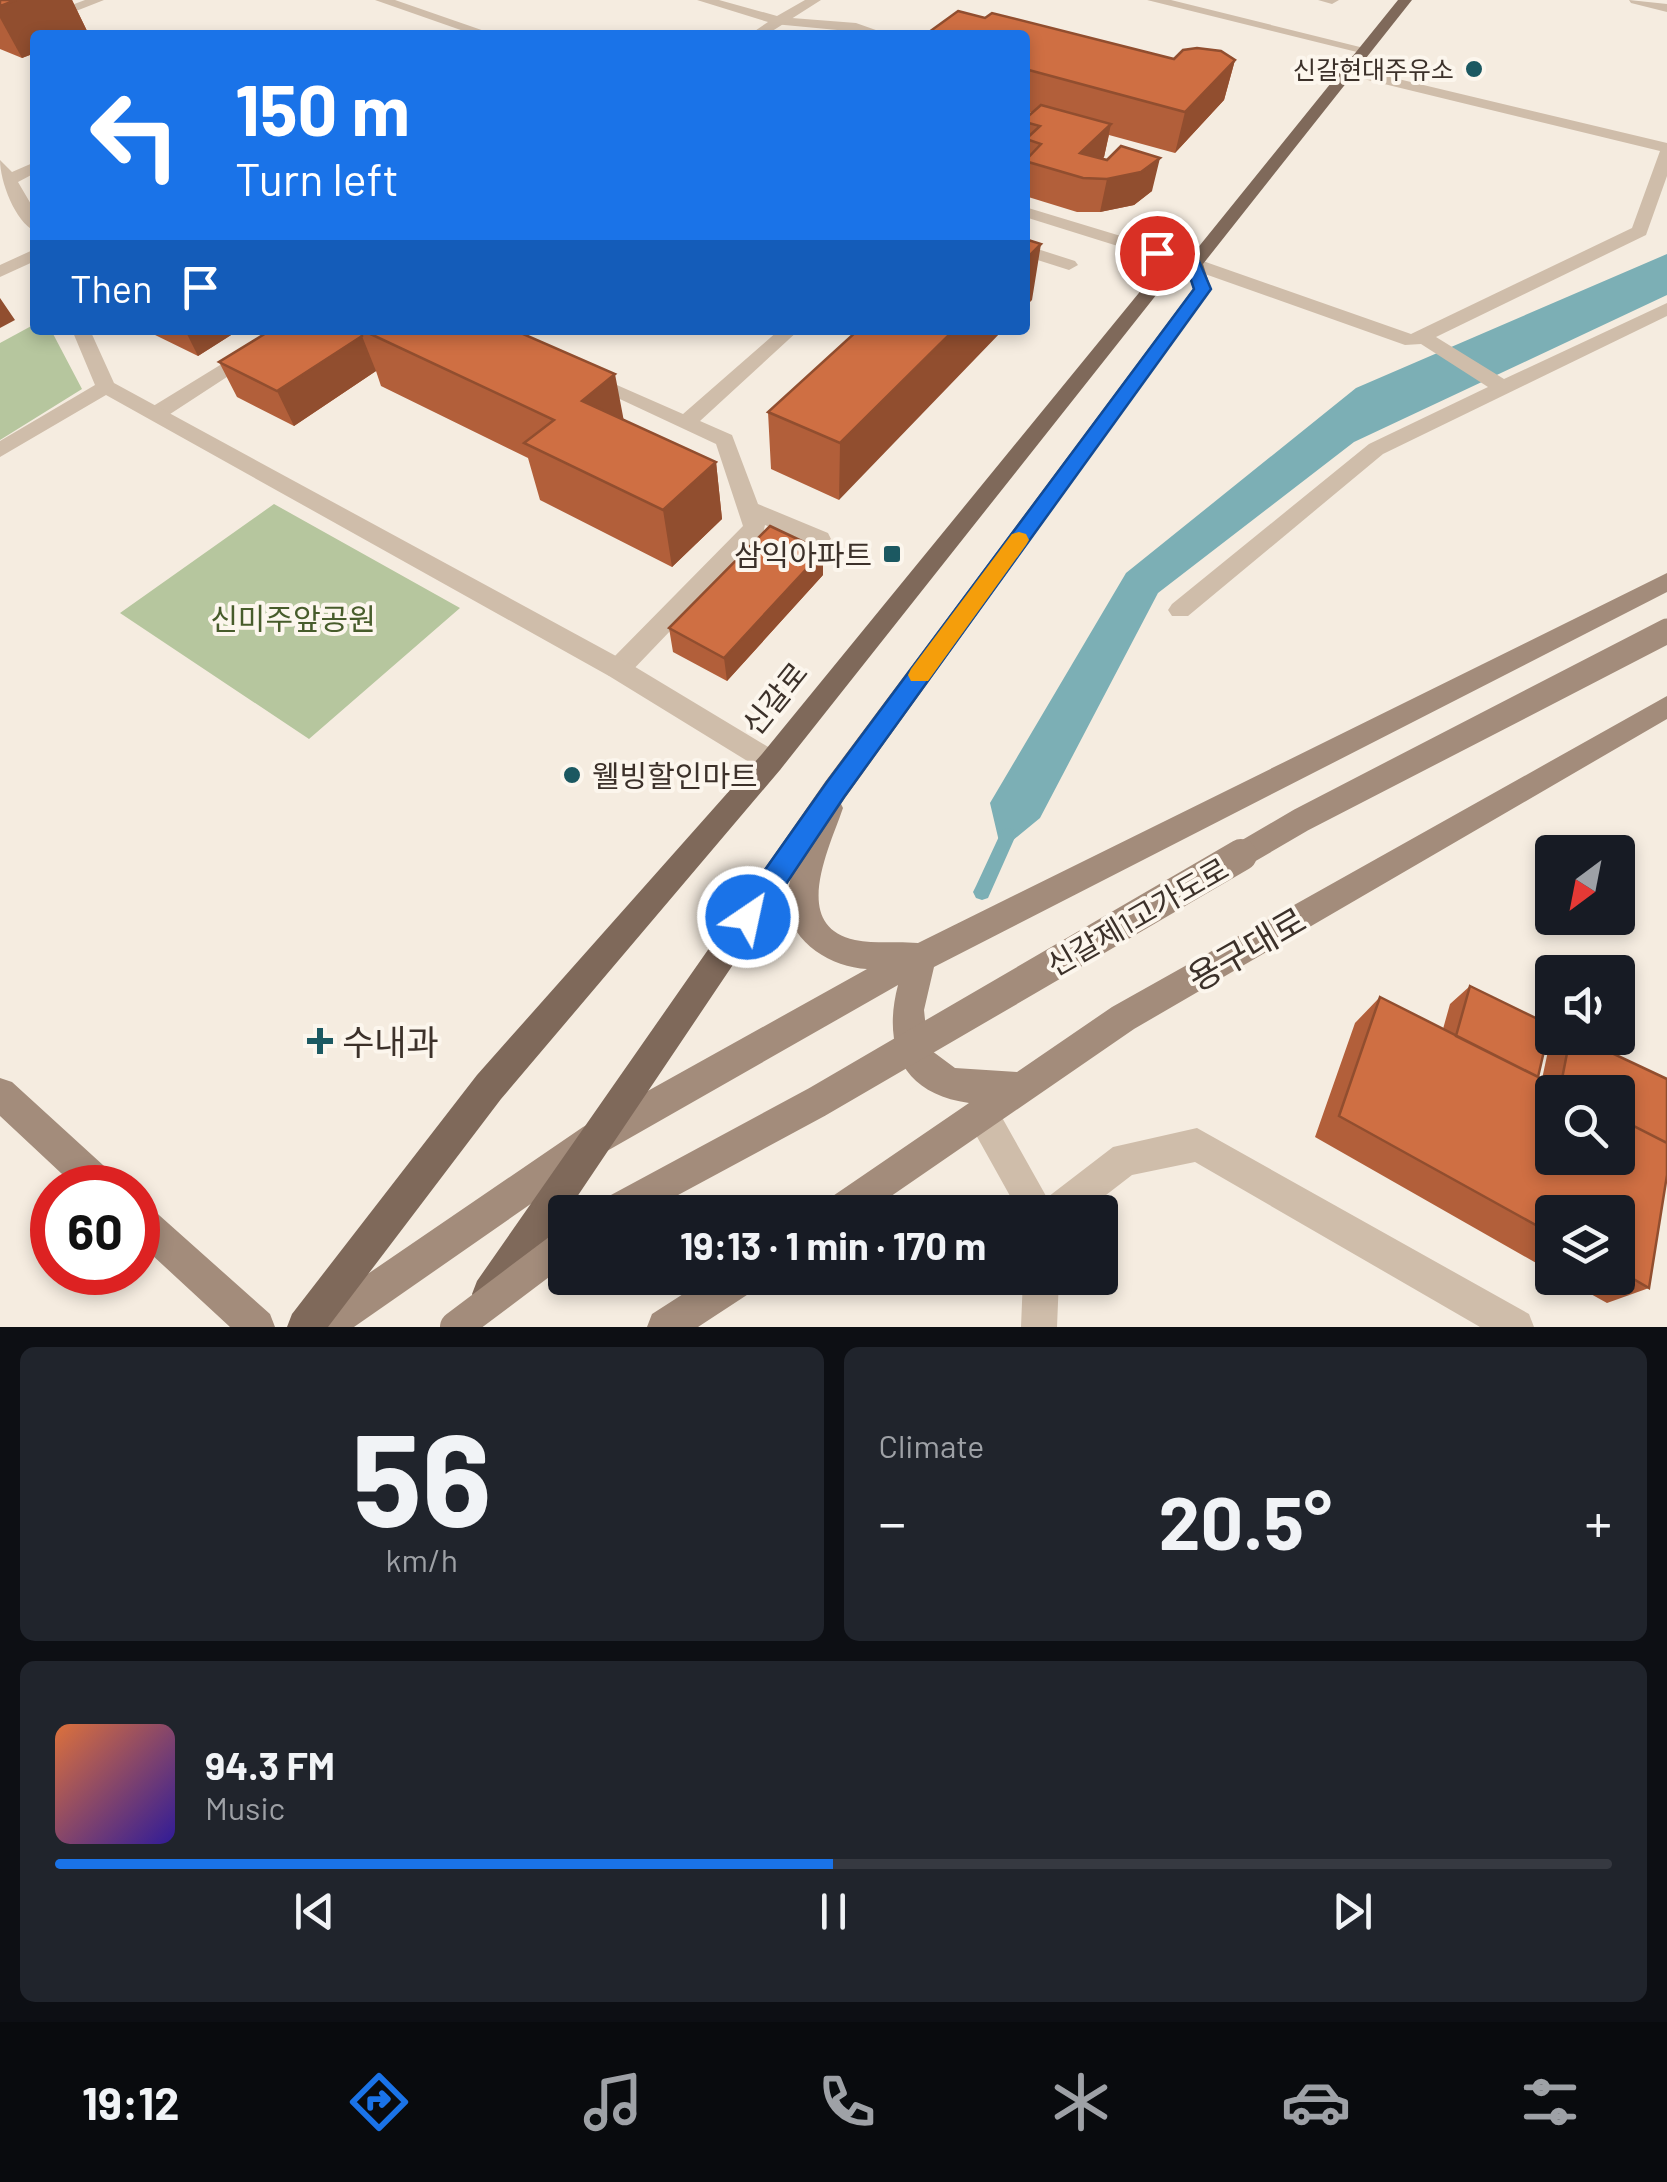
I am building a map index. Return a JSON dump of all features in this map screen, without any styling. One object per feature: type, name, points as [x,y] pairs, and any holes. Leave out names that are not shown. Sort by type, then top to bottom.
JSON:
[{"type":"main road","name":"신갈로","points":[[304,1327],[489,1088],[771,762],[1162,276],[1194,264],[1404,0]]},
{"type":"main road","points":[[467,1327],[836,790],[1202,289],[1194,264]]},
{"type":"main road","points":[[322,1327],[595,1140],[922,958],[1667,582]]},
{"type":"main road","name":"신갈제1고가도로","points":[[645,1195],[817,1102],[1301,820],[1667,632]]},
{"type":"main road","name":"용구대로","points":[[865,1195],[1124,1018],[1667,706]]},
{"type":"main road","points":[[836,790],[810,859],[801,905],[817,937],[852,954],[922,958]]},
{"type":"main road","points":[[922,958],[908,998],[905,1032],[921,1062],[944,1082],[1024,1088]]},
{"type":"main road","points":[[0,1094],[78,1165]]},
{"type":"main road","points":[[160,1238],[258,1327]]},
{"type":"main road","points":[[456,1327],[548,1259]]},
{"type":"main road","points":[[665,1327],[714,1295]]},
{"type":"street","points":[[0,37],[97,0]]},
{"type":"street","points":[[382,0],[473,30]]},
{"type":"street","points":[[704,0],[779,22],[866,30]]},
{"type":"street","points":[[765,30],[814,0]]},
{"type":"street","points":[[1154,0],[1365,50]]},
{"type":"street","points":[[1636,0],[1667,8]]},
{"type":"street","points":[[1030,214],[1194,264],[1412,341],[1640,231],[1667,150],[1348,71]]},
{"type":"street","points":[[30,168],[5,172],[30,217]]},
{"type":"street","points":[[1030,252],[1069,265]]},
{"type":"street","points":[[0,272],[30,257]]},
{"type":"street","points":[[1180,610],[1376,449],[1667,309]]},
{"type":"street","points":[[83,335],[106,387],[618,669],[771,762]]},
{"type":"street","points":[[157,413],[282,335]]},
{"type":"street","points":[[685,422],[784,335]]},
{"type":"street","points":[[1421,336],[1504,388]]},
{"type":"street","points":[[573,372],[724,440],[755,528],[618,669]]},
{"type":"street","points":[[0,450],[106,387]]},
{"type":"street","points":[[749,508],[820,540]]},
{"type":"street","points":[[983,1117],[1028,1195]]},
{"type":"street","points":[[1078,1195],[1125,1159],[1197,1144],[1516,1327]]},
{"type":"street","points":[[1040,1327],[1041,1295]]},
{"type":"green space","points":[[30,327],[30,335],[54,335],[82,389],[0,440],[0,343]]},
{"type":"green space","name":"신미주앞공원","points":[[274,504],[460,608],[309,739],[120,613]]},
{"type":"water","points":[[1667,254],[1667,295],[1354,442],[1158,593],[1040,818],[1001,850],[990,803],[1126,573],[1356,388]]},
{"type":"building","points":[[958,11],[985,18],[992,13],[1174,59],[1183,50],[1197,48],[1221,51],[1235,60],[1185,112],[1030,70],[1030,30],[932,30]]},
{"type":"building","points":[[1041,105],[1111,124],[1080,153],[1107,160],[1121,146],[1160,158],[1141,172],[1107,179],[1083,178],[1030,162],[1030,156],[1041,144],[1030,140],[1040,126],[1030,123],[1030,115]]},
{"type":"building","points":[[1030,241],[1041,244],[1030,255]]},
{"type":"building","points":[[263,335],[362,336],[277,391],[219,362]]},
{"type":"building","points":[[373,335],[525,335],[615,374],[582,401],[716,462],[663,510],[524,443],[554,420]]},
{"type":"building","points":[[853,335],[949,335],[840,443],[768,412]]},
{"type":"building","points":[[770,526],[823,551],[724,658],[669,628]]},
{"type":"building","points":[[1470,986],[1535,1018],[1535,1055],[1543,1055],[1538,1075],[1535,1076],[1456,1036]]},
{"type":"building","points":[[1380,997],[1535,1075],[1535,1175],[1635,1175],[1635,1127],[1667,1143],[1667,1175],[1649,1288],[1635,1280],[1635,1195],[1535,1195],[1535,1225],[1339,1116]]},
{"type":"building","points":[[1567,1055],[1616,1055],[1667,1079],[1667,1143],[1635,1127],[1635,1075],[1563,1075]]},
{"type":"waterway","points":[[982,892],[1008,835]]},
{"type":"slow traffic","points":[[919,675],[1019,540]]},
{"type":"place","name":"신갈현대주유소","points":[[1474,69]]},
{"type":"place","name":"삼익아파트","points":[[892,554]]},
{"type":"place","name":"웰빙할인마트","points":[[572,775]]},
{"type":"place","name":"수내과","points":[[320,1041]]},
{"type":"route","points":[[748,917],[836,790],[1202,289],[1194,264],[1157,253]]}]
